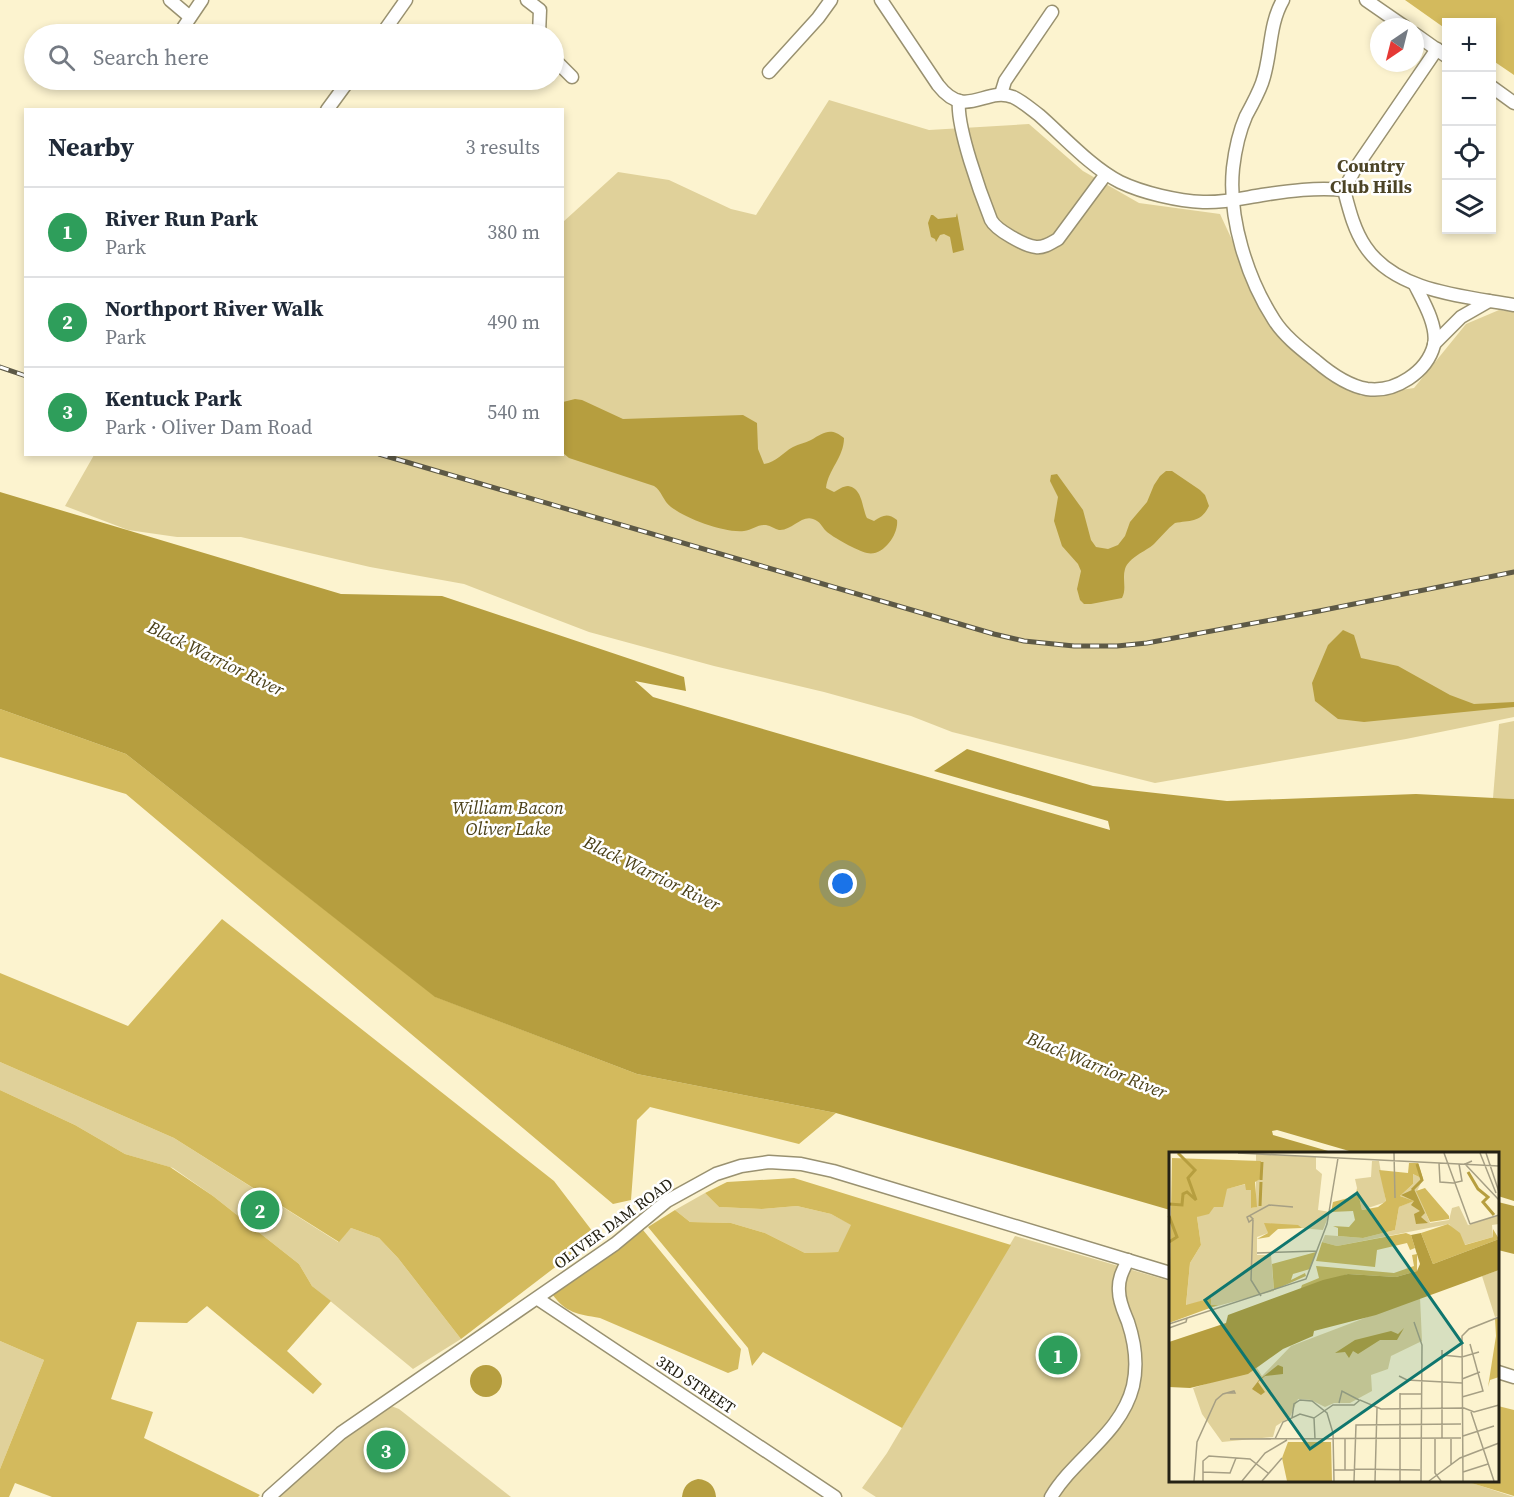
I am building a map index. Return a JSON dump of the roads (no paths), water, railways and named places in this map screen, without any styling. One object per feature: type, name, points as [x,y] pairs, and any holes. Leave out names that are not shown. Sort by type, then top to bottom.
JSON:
[{"type":"street","points":[[170,0],[190,17]]},
{"type":"street","points":[[185,24],[202,0]]},
{"type":"street","points":[[388,24],[406,0]]},
{"type":"street","points":[[527,0],[540,10],[539,24]]},
{"type":"street","points":[[769,72],[818,18],[831,0]]},
{"type":"street","points":[[881,0],[942,90],[959,101],[976,101],[1001,94],[1011,96],[1030,108],[1106,174],[1118,181],[1149,193],[1203,202],[1310,190],[1344,190]]},
{"type":"street","points":[[1284,0],[1273,24],[1264,78],[1239,138],[1233,169],[1233,200],[1242,251],[1274,319],[1300,349],[1324,367],[1349,382],[1379,389],[1399,383],[1418,372],[1434,344],[1461,317],[1489,301]]},
{"type":"street","points":[[1366,0],[1392,18]]},
{"type":"street","points":[[1001,94],[1005,81],[1052,12]]},
{"type":"street","points":[[1424,40],[1442,52],[1355,168],[1344,190],[1359,235],[1370,253],[1386,268],[1415,285],[1514,305]]},
{"type":"street","points":[[564,69],[572,77]]},
{"type":"street","points":[[328,108],[342,90]]},
{"type":"street","points":[[1496,90],[1514,103]]},
{"type":"street","points":[[959,101],[968,150],[991,220],[998,230],[1037,248],[1049,245],[1058,239],[1106,174]]},
{"type":"street","points":[[1415,285],[1431,319],[1434,344]]},
{"type":"street","name":"OLIVER DAM ROAD","points":[[269,1497],[342,1433],[615,1244],[666,1201],[716,1174],[741,1166],[769,1162],[801,1164],[833,1171],[1169,1273]]},
{"type":"street","points":[[1051,1497],[1064,1478],[1109,1432],[1122,1414],[1130,1395],[1135,1374],[1135,1353],[1119,1290],[1120,1277],[1128,1260]]},
{"type":"street","name":"3RD STREET","points":[[538,1299],[835,1497]]},
{"type":"street","points":[[1499,1373],[1514,1377]]},
{"type":"water","points":[[957,213],[964,250],[953,253],[950,237],[940,235],[936,242],[931,237],[928,223],[931,215],[938,219],[956,217]]},
{"type":"water","points":[[582,400],[623,419],[743,415],[757,423],[758,449],[764,464],[824,433],[835,433],[844,438],[843,445],[826,488],[834,492],[846,486],[853,488],[859,495],[867,518],[874,521],[883,516],[891,516],[897,520],[893,538],[879,552],[867,553],[834,537],[819,523],[809,518],[784,530],[763,525],[744,531],[726,530],[696,520],[671,507],[654,486],[569,458],[564,454],[564,402]]},
{"type":"water","points":[[1166,471],[1172,471],[1205,495],[1209,506],[1206,511],[1195,520],[1175,523],[1154,544],[1130,561],[1125,569],[1122,598],[1084,604],[1080,600],[1077,589],[1081,571],[1078,564],[1062,546],[1054,521],[1058,497],[1050,481],[1051,475],[1057,474],[1083,510],[1091,540],[1096,547],[1108,549],[1118,545],[1125,536],[1130,522],[1147,502],[1154,485]]},
{"type":"water","name":"William Bacon Oliver Lake","points":[[0,492],[341,594],[442,596],[684,677],[686,691],[635,681],[653,697],[1110,830],[1108,821],[934,771],[967,749],[1093,786],[1227,801],[1416,794],[1514,799],[1514,1201],[1499,1196],[1499,1152],[1353,1152],[1277,1130],[1272,1131],[1273,1135],[1332,1152],[1169,1152],[1169,1210],[836,1113],[637,1074],[435,997],[126,754],[0,709]]},
{"type":"water","points":[[1343,630],[1354,635],[1361,658],[1398,666],[1450,695],[1474,704],[1514,702],[1514,707],[1364,722],[1338,719],[1315,701],[1312,683],[1328,645]]},
{"type":"water","points":[[1499,1202],[1514,1206],[1514,1254],[1499,1250]]},
{"type":"water","points":[[486,1365],[497,1370],[502,1381],[497,1392],[486,1397],[475,1392],[470,1381],[475,1370]]},
{"type":"water","points":[[698,1479],[711,1484],[716,1497],[682,1497],[687,1485]]},
{"type":"railway","points":[[0,367],[24,375]]},
{"type":"railway","points":[[386,456],[1024,641],[1074,646],[1147,643],[1514,572]]},
{"type":"place","name":"Northport River Walk","points":[[260,1210]]},
{"type":"place","name":"River Run Park","points":[[1058,1355]]},
{"type":"place","name":"Kentuck Park","points":[[386,1450]]},
{"type":"district","name":"Country Club Hills","points":[[1371,175]]},
{"type":"water label","name":"Black Warrior River","points":[[216,658]]},
{"type":"water label","name":"Black Warrior River","points":[[652,873]]},
{"type":"water label","name":"Black Warrior River","points":[[1097,1065]]}]
